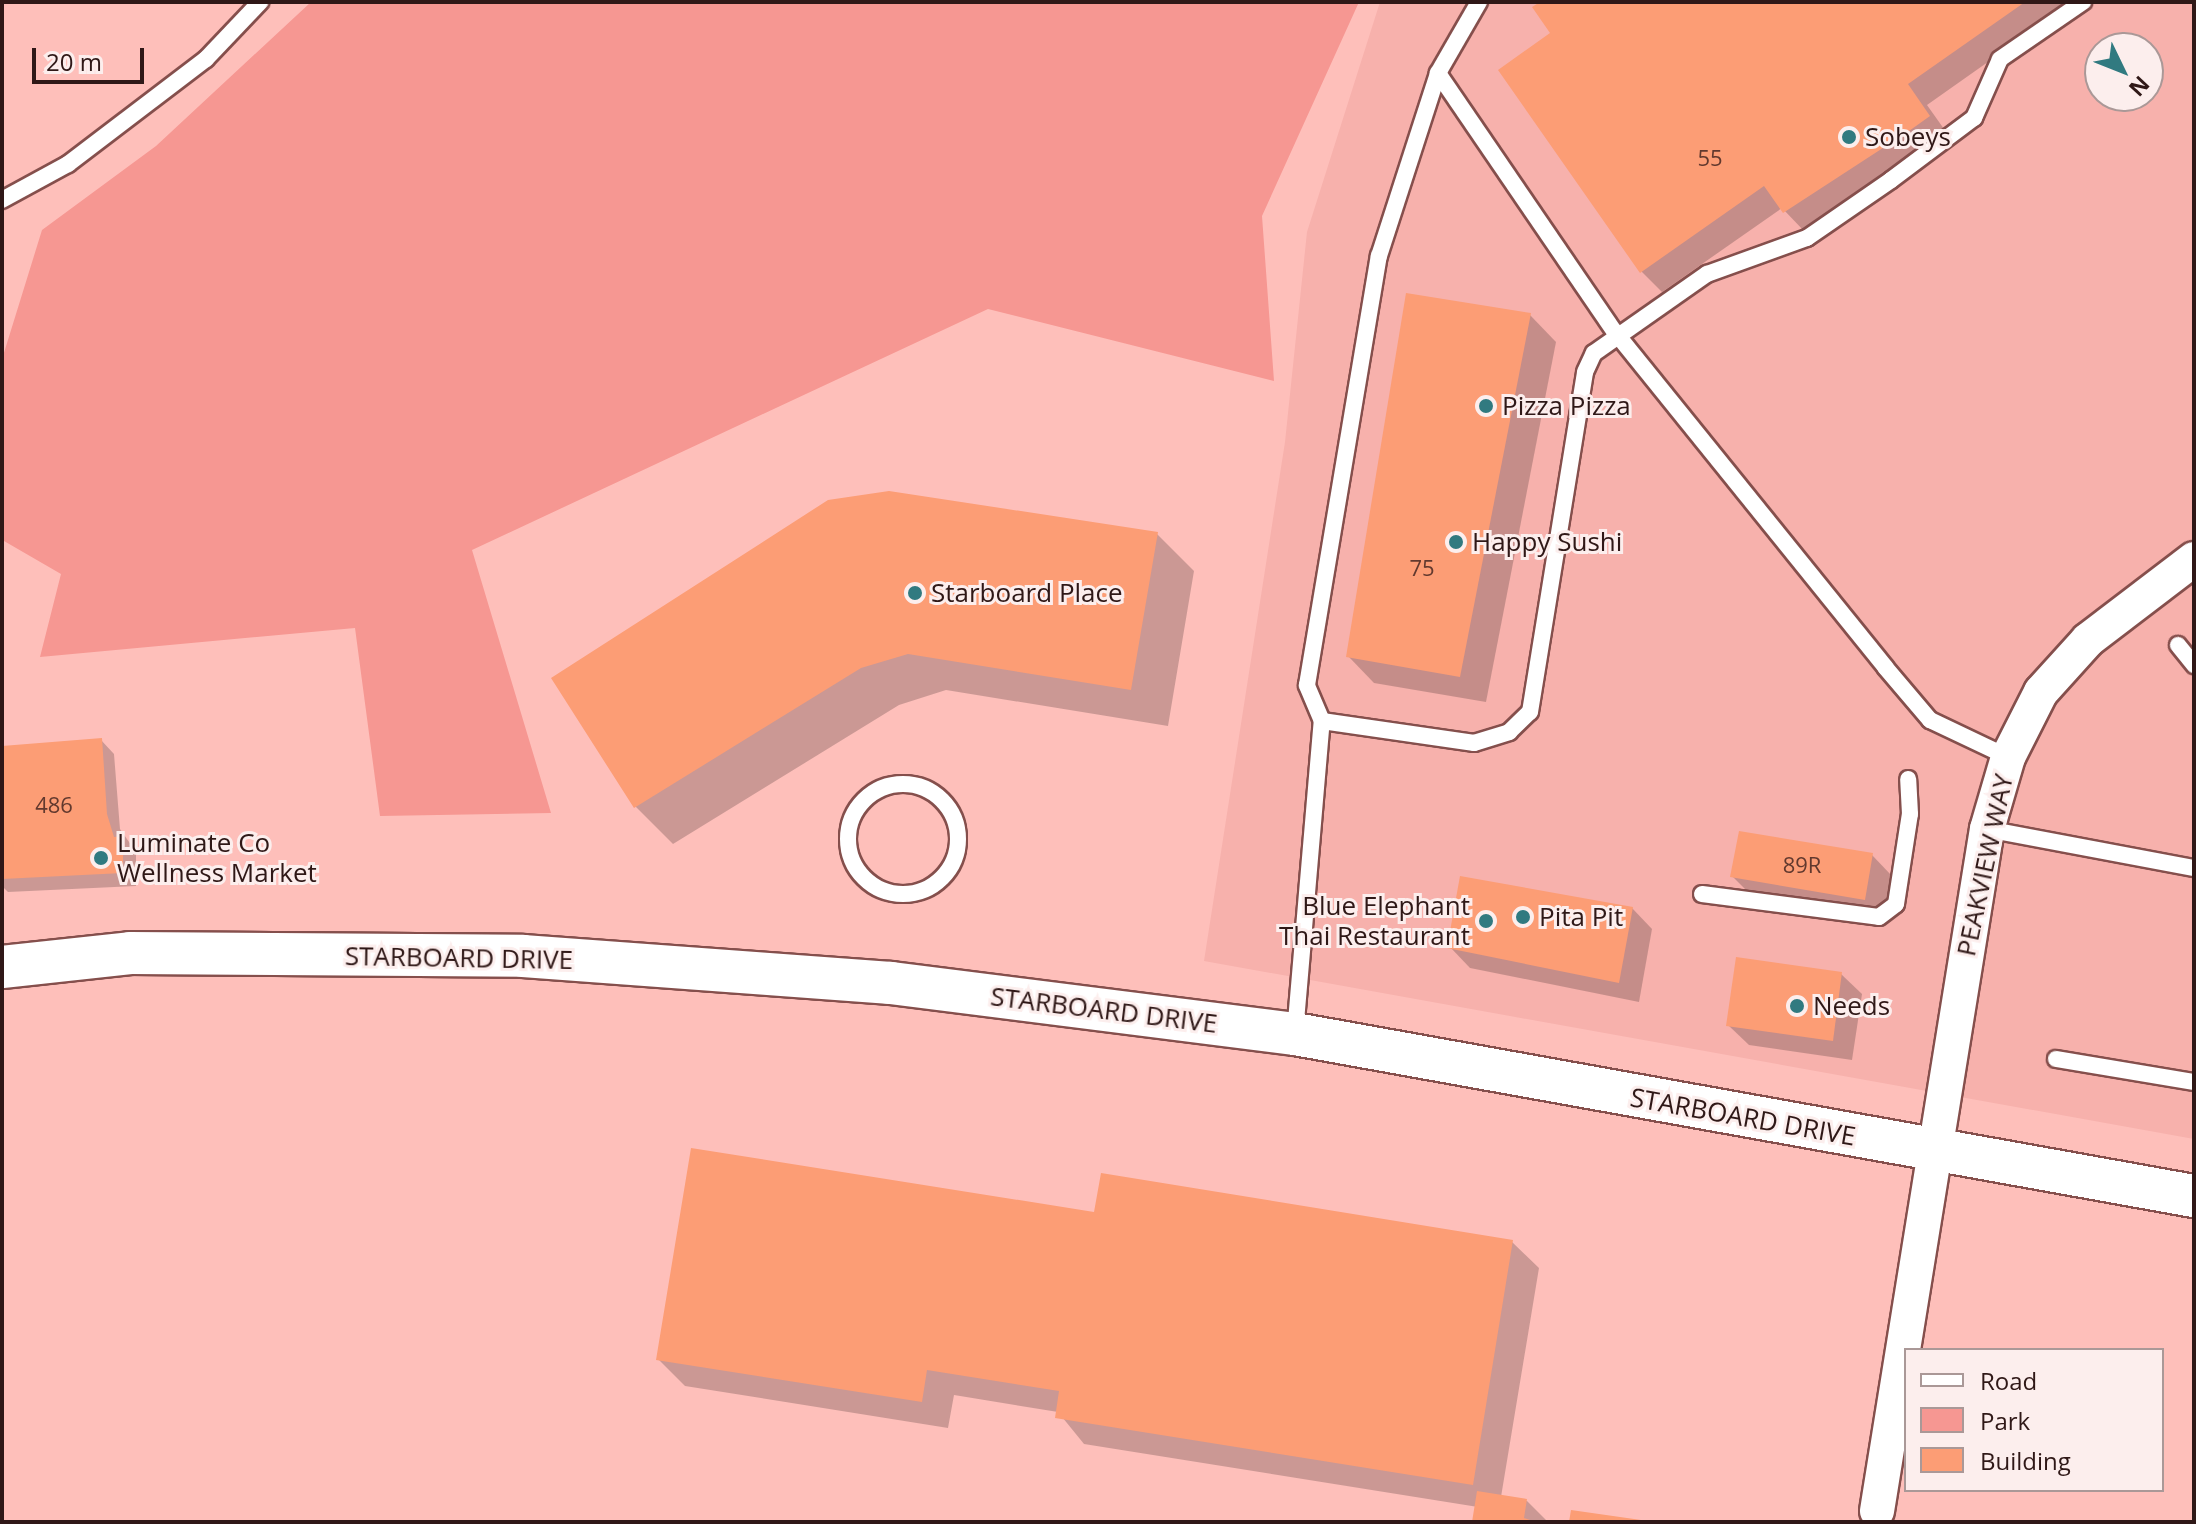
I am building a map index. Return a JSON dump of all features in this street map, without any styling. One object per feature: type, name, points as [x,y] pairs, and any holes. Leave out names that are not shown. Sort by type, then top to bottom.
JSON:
[{"type":"street","name":"PEAKVIEW WAY","points":[[1877,1511],[1987,829],[2008,757],[2041,692],[2088,640],[2194,559]]},
{"type":"street","name":"STARBOARD DRIVE","points":[[2,967],[130,953],[523,956],[891,983],[1295,1034],[1933,1152],[2194,1196]]},
{"type":"lane","points":[[2,200],[68,164],[206,59],[260,2]]},
{"type":"lane","points":[[1295,1034],[1322,721],[1307,685],[1379,256],[1438,73],[1479,2]]},
{"type":"lane","points":[[1322,721],[1474,743],[1509,732],[1530,712],[1585,372],[1615,332],[1707,274],[1807,238],[1867,197],[1974,118],[2000,59],[2083,2]]},
{"type":"lane","points":[[1438,73],[1615,332],[1930,720],[2008,757]]},
{"type":"lane","points":[[2178,645],[2194,665]]},
{"type":"lane","points":[[1702,894],[1879,917],[1896,904],[1910,814],[1908,779]]},
{"type":"lane","points":[[900,784],[934,794],[955,821],[947,872],[910,893],[867,881],[848,849],[854,813],[881,788],[900,784]]},
{"type":"lane","points":[[1987,829],[2194,868]]},
{"type":"lane","points":[[2056,1059],[2194,1082]]},
{"type":"shaded area","points":[[1380,2],[2194,2],[2194,1139],[1204,961],[1285,442],[1307,232]]},
{"type":"green space","points":[[311,2],[1359,2],[1262,216],[1274,381],[988,309],[472,550],[551,813],[380,816],[355,628],[40,657],[61,574],[4,541],[3,356],[42,230],[156,146]]},
{"type":"building","points":[[1540,2],[2025,2],[1908,84],[1930,116],[1909,131],[1783,213],[1764,186],[1640,273],[1498,70],[1550,33],[1532,7]]},
{"type":"building","points":[[1406,293],[1531,313],[1460,677],[1346,657]]},
{"type":"building","name":"Starboard Place","points":[[889,491],[1158,532],[1131,690],[908,654],[861,668],[634,808],[551,678],[828,500]]},
{"type":"building","points":[[102,738],[107,814],[114,837],[123,836],[123,873],[2,879],[2,746]]},
{"type":"building","points":[[1739,831],[1873,853],[1865,900],[1730,877]]},
{"type":"building","points":[[1460,876],[1633,907],[1619,983],[1447,948]]},
{"type":"building","points":[[1736,957],[1842,972],[1833,1041],[1726,1026]]},
{"type":"building","points":[[691,1148],[1094,1212],[1101,1173],[1513,1240],[1473,1485],[1055,1418],[1059,1391],[927,1370],[922,1402],[656,1360]]},
{"type":"building","points":[[1477,1491],[1527,1499],[1524,1518],[1536,1522],[1472,1522]]},
{"type":"building","points":[[1571,1510],[1641,1520],[1641,1522],[1569,1522]]},
{"type":"place","name":"Sobeys","points":[[1849,137]]},
{"type":"place","name":"Pizza Pizza","points":[[1486,406]]},
{"type":"place","name":"Happy Sushi","points":[[1456,542]]},
{"type":"place","name":"Starboard Place","points":[[915,593]]},
{"type":"place","name":"Luminate Co Wellness Market","points":[[101,858]]},
{"type":"place","name":"Pita Pit","points":[[1523,917]]},
{"type":"place","name":"Blue Elephant Thai Restaurant","points":[[1486,921]]},
{"type":"place","name":"Needs","points":[[1797,1006]]}]
